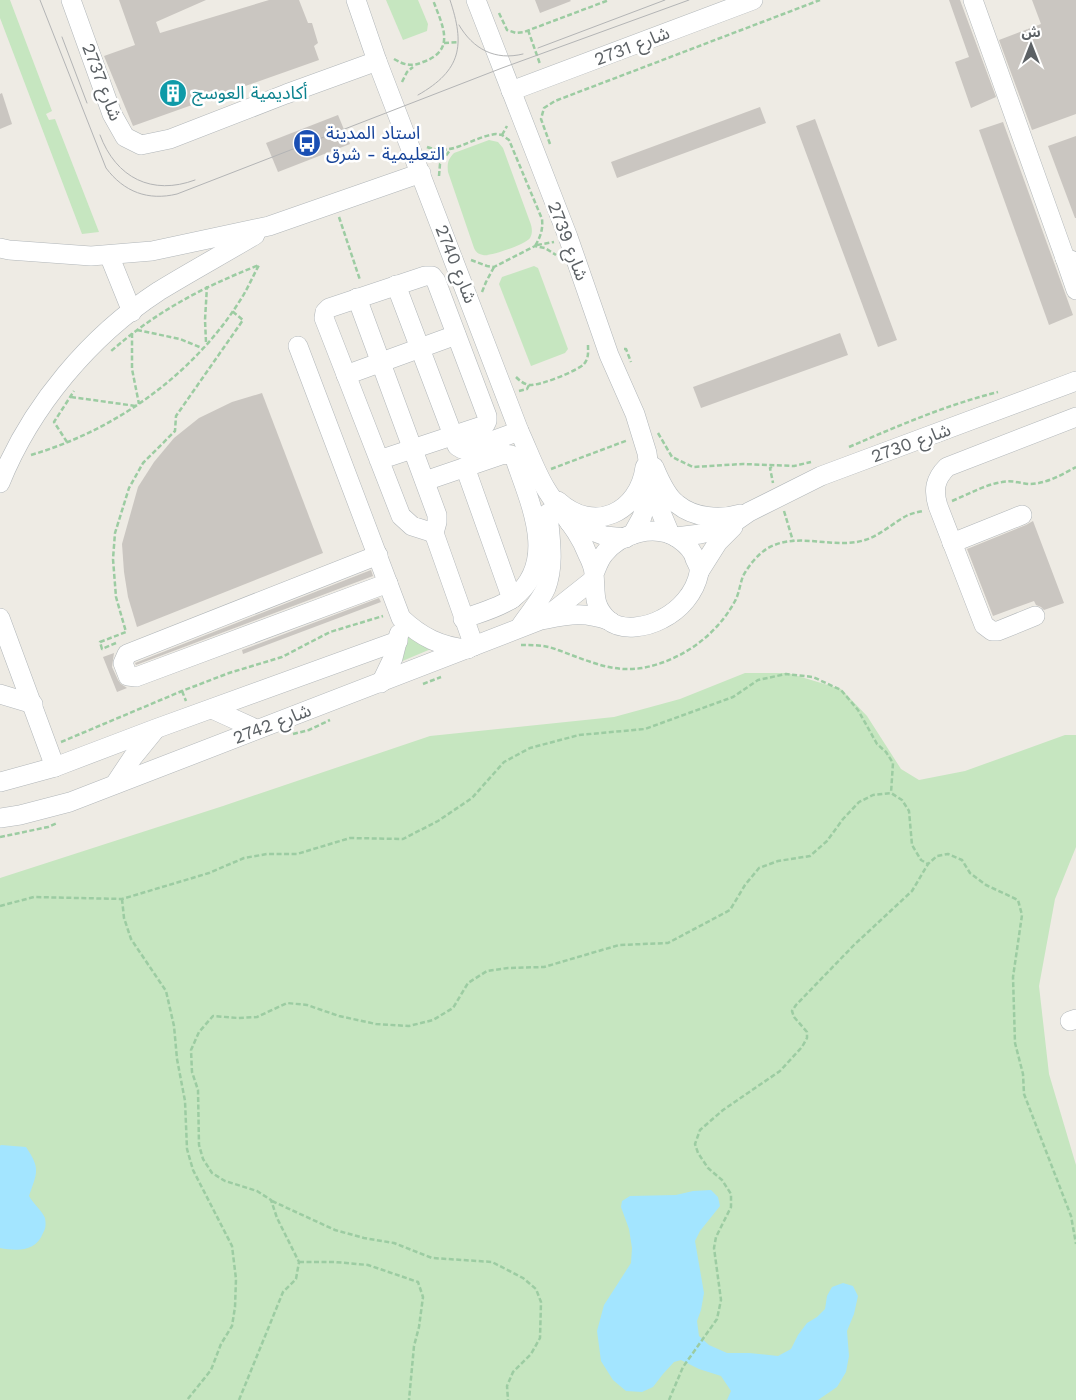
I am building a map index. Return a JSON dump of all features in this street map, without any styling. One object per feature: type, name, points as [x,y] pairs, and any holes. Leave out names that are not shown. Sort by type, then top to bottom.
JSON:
[{"type":"street","name":"شارع 2737","points":[[71,0],[112,114],[125,137],[141,145],[170,139],[286,94],[385,60]]},
{"type":"street","points":[[80,24],[86,0]]},
{"type":"street","name":"شارع 2740","points":[[356,0],[385,60],[430,175],[519,431],[542,482],[584,545],[594,577]]},
{"type":"street","name":"شارع 2739","points":[[476,0],[568,238],[609,355],[635,414],[649,432],[647,453],[655,500],[673,536]]},
{"type":"street","name":"شارع 2731","points":[[511,91],[752,0]]},
{"type":"street","points":[[973,0],[1070,260],[1076,290]]},
{"type":"street","points":[[0,248],[91,256],[152,251],[269,226],[430,175]]},
{"type":"street","points":[[0,483],[12,455],[27,429],[56,387],[112,326],[134,321],[158,292],[269,226]]},
{"type":"street","points":[[109,255],[134,321]]},
{"type":"street","points":[[379,460],[485,425],[487,421],[487,416],[436,281],[432,276],[425,276],[328,308],[324,318],[400,516],[412,526],[434,533]]},
{"type":"street","points":[[396,285],[452,436],[458,446],[462,449],[470,449],[519,431]]},
{"type":"street","points":[[298,346],[400,615],[417,632],[432,640],[447,646],[471,648],[434,533],[437,515],[382,362],[362,297]]},
{"type":"street","points":[[346,375],[456,335]]},
{"type":"street","name":"شارع 2730","points":[[673,536],[700,534],[726,528],[749,512],[821,476],[1076,381]]},
{"type":"street","points":[[1035,616],[998,631],[988,629],[984,625],[938,506],[935,496],[935,485],[947,467],[1076,417]]},
{"type":"street","points":[[647,453],[666,490],[676,504],[693,513],[711,517],[730,517],[749,512]]},
{"type":"street","points":[[542,482],[564,507],[575,513],[594,517],[612,515],[628,505],[639,491],[647,453]]},
{"type":"street","points":[[425,481],[504,454],[511,455],[515,459],[536,521],[537,557],[532,574],[523,588],[512,599],[463,619]]},
{"type":"street","points":[[465,467],[512,599]]},
{"type":"street","points":[[518,636],[546,589],[549,574],[552,548],[542,482]]},
{"type":"street","name":"شارع 2739","points":[[629,536],[642,517],[652,483]]},
{"type":"street","name":"شارع 2730","points":[[700,572],[718,542],[749,512]]},
{"type":"street","points":[[952,542],[1022,515]]},
{"type":"street","points":[[568,521],[605,536],[629,536]]},
{"type":"street","points":[[654,530],[673,536],[686,544],[694,554],[700,572],[682,606],[670,615],[652,624],[631,628],[610,621],[602,613],[596,602],[594,591],[594,577],[604,554],[611,546],[629,536],[644,531],[654,530]]},
{"type":"street","points":[[378,555],[127,654],[123,663],[128,676],[136,677],[388,583]]},
{"type":"street","name":"شارع 2742","points":[[0,818],[20,815],[70,802],[471,648],[518,636],[594,577]]},
{"type":"street","name":"شارع 2742","points":[[541,620],[571,614],[584,614],[610,621]]},
{"type":"street","points":[[381,683],[393,658],[398,641],[400,615]]},
{"type":"street","points":[[0,618],[55,767]]},
{"type":"street","points":[[0,782],[55,767],[398,641]]},
{"type":"street","points":[[0,694],[33,704]]},
{"type":"street","points":[[212,709],[256,729]]},
{"type":"street","points":[[114,784],[155,729]]},
{"type":"path","points":[[402,83],[407,72],[414,66],[433,59],[441,51],[444,43],[444,29],[433,0]]},
{"type":"path","points":[[498,11],[507,30],[516,34],[609,0]]},
{"type":"path","points":[[551,145],[541,119],[544,108],[555,101],[820,0]]},
{"type":"path","points":[[444,43],[459,42]]},
{"type":"path","points":[[385,60],[414,66]]},
{"type":"path","points":[[426,146],[436,150],[451,150],[489,135],[502,135],[509,140],[542,218],[543,228],[536,246]]},
{"type":"path","points":[[430,175],[451,150]]},
{"type":"path","points":[[334,204],[362,297]]},
{"type":"path","points":[[469,260],[487,266],[494,266],[536,246],[568,238]]},
{"type":"path","points":[[536,246],[556,254],[559,263]]},
{"type":"path","points":[[12,455],[32,455],[67,442],[116,418],[154,393],[192,361],[206,344],[242,298],[259,264],[207,286],[169,308],[134,321]]},
{"type":"path","points":[[482,294],[494,266]]},
{"type":"path","points":[[206,344],[207,286]]},
{"type":"path","points":[[100,642],[126,632],[116,597],[113,559],[115,533],[129,488],[144,463],[175,431],[176,416],[243,320],[232,311]]},
{"type":"path","points":[[134,321],[132,369],[138,405]]},
{"type":"path","points":[[134,321],[202,348]]},
{"type":"path","points":[[110,353],[132,333]]},
{"type":"path","points":[[512,372],[521,382],[529,385],[538,384],[576,370],[584,364],[588,357],[588,346],[585,336]]},
{"type":"path","points":[[609,355],[626,349],[633,367]]},
{"type":"path","points":[[67,442],[54,422],[76,389]]},
{"type":"path","points":[[844,449],[922,415],[962,401],[1000,392]]},
{"type":"path","points":[[71,397],[138,405]]},
{"type":"path","points":[[542,482],[649,432],[672,457],[693,467],[743,464],[794,466],[812,462]]},
{"type":"path","points":[[518,636],[538,645],[557,649],[608,668],[642,668],[673,659],[699,644],[724,619],[736,600],[743,577],[753,560],[767,548],[786,541],[840,543],[866,540],[908,515],[964,496],[986,485],[1005,481],[1029,484],[1044,482],[1076,468]]},
{"type":"path","points":[[48,748],[182,691],[229,673],[282,657],[330,632],[365,621],[400,615]]},
{"type":"path","points":[[0,906],[34,897],[122,899],[209,873],[244,858],[267,854],[297,854],[350,838],[403,839],[438,821],[472,798],[504,762],[530,748],[579,735],[645,729],[733,697],[758,680],[786,674],[813,677],[841,690],[858,710],[877,744],[886,752],[893,763],[891,793]]},
{"type":"path","points":[[417,686],[447,675]]},
{"type":"path","points":[[286,736],[309,730],[334,718]]},
{"type":"path","points":[[508,1400],[507,1386],[513,1372],[531,1354],[540,1338],[541,1302],[536,1289],[523,1278],[492,1262],[432,1258],[394,1243],[364,1238],[336,1230],[271,1200],[257,1191],[225,1181],[212,1172],[203,1159],[199,1145],[198,1090],[192,1072],[191,1050],[199,1032],[213,1016],[257,1017],[288,1003],[306,1004],[339,1016],[376,1024],[409,1026],[433,1020],[453,1008],[468,983],[487,971],[508,968],[544,967],[619,945],[668,943],[730,910],[745,885],[759,868],[778,861],[810,856],[827,841],[859,802],[873,795],[891,793],[902,800],[908,811],[912,845],[921,860],[928,864]]},
{"type":"path","points":[[0,836],[48,827],[65,820]]},
{"type":"path","points":[[669,1400],[683,1367],[717,1319],[721,1300],[714,1248],[716,1237],[731,1207],[731,1194],[722,1180],[708,1168],[698,1153],[695,1144],[700,1130],[723,1110],[780,1071],[802,1048],[807,1038],[807,1032],[794,1016],[792,1011],[796,1005],[854,945],[912,891],[928,864],[937,856],[948,854],[962,860],[970,873],[986,885],[1018,900],[1022,915],[1013,977],[1016,1043],[1023,1074],[1024,1094],[1071,1216],[1076,1244]]},
{"type":"path","points":[[122,899],[124,918],[131,939],[166,991],[174,1026],[177,1059],[185,1101],[187,1148],[193,1170],[232,1246],[236,1279],[232,1326],[221,1344],[210,1370],[187,1400]]},
{"type":"path","points":[[238,1400],[283,1292],[296,1279],[299,1262],[277,1218],[271,1200]]},
{"type":"path","points":[[299,1262],[335,1262],[368,1265],[418,1282],[423,1297],[414,1346],[409,1400]]},
{"type":"green space","points":[[0,0],[10,0],[52,111],[46,114],[49,120],[55,119],[99,232],[82,234],[0,18]]},
{"type":"green space","points":[[386,0],[418,0],[428,24],[427,31],[403,40]]},
{"type":"green space","points":[[489,140],[498,142],[503,148],[531,224],[532,232],[527,241],[515,247],[483,255],[477,253],[474,248],[448,172],[448,166],[449,160],[454,153]]},
{"type":"green space","points":[[534,266],[538,268],[568,349],[565,353],[531,366],[499,284],[502,277]]},
{"type":"green space","points":[[403,624],[438,646],[393,665]]},
{"type":"green space","points":[[745,673],[788,673],[841,689],[867,716],[901,769],[919,780],[965,771],[1065,735],[1076,735],[1076,847],[1055,899],[1039,986],[1049,1074],[1076,1165],[1076,1400],[0,1400],[0,878],[223,806],[430,736],[614,717],[680,699]]},
{"type":"water","points":[[1,1145],[26,1147],[36,1166],[36,1176],[29,1196],[44,1215],[45,1226],[36,1244],[25,1249],[0,1248]]},
{"type":"water","points":[[711,1190],[718,1197],[720,1206],[700,1231],[695,1241],[704,1293],[697,1321],[699,1336],[709,1345],[727,1353],[778,1356],[791,1349],[807,1323],[825,1309],[827,1296],[832,1287],[843,1283],[853,1286],[858,1296],[854,1314],[847,1331],[849,1356],[846,1372],[837,1387],[818,1400],[727,1400],[731,1391],[721,1376],[699,1369],[681,1360],[674,1362],[653,1387],[642,1392],[626,1391],[613,1380],[601,1361],[597,1331],[604,1305],[631,1263],[632,1248],[629,1229],[621,1207],[622,1201],[630,1196],[676,1195],[693,1191]]},
{"type":"building","name":"أكاديمية العوسج","points":[[119,0],[206,0],[156,22],[160,33],[269,0],[299,0],[308,23],[312,23],[318,43],[314,46],[319,60],[133,126],[104,56],[135,45]]},
{"type":"building","points":[[535,0],[570,0],[571,1],[540,13]]},
{"type":"building","points":[[949,0],[960,0],[996,97],[971,108],[955,62],[969,57]]},
{"type":"building","points":[[1032,0],[1076,0],[1076,114],[1032,130],[999,40],[1041,24]]},
{"type":"building","points":[[2,93],[12,124],[0,129],[0,94]]},
{"type":"building","points":[[760,107],[766,123],[617,178],[611,162]]},
{"type":"building","points":[[338,115],[350,144],[278,172],[266,143]]},
{"type":"building","points":[[815,119],[897,340],[878,347],[796,126]]},
{"type":"building","points":[[1003,122],[1073,315],[1049,325],[979,130]]},
{"type":"building","points":[[1076,136],[1076,218],[1075,218],[1048,146]]},
{"type":"building","points":[[840,333],[848,355],[701,408],[693,387]]},
{"type":"building","points":[[262,393],[323,553],[137,627],[128,597],[122,544],[138,487],[154,462],[174,438],[199,418],[232,402]]},
{"type":"building","points":[[1033,521],[1064,603],[1044,610],[1036,605],[1034,601],[993,616],[967,549]]},
{"type":"building","points":[[371,570],[373,576],[136,665],[135,663]]},
{"type":"building","points":[[379,598],[381,602],[243,654],[242,650]]},
{"type":"building","points":[[114,653],[112,667],[118,680],[127,688],[117,692],[103,657]]},
{"type":"tram line","points":[[40,0],[106,168],[129,189],[137,193],[156,196],[177,194],[502,68],[689,0]]},
{"type":"tram line","points":[[418,95],[433,86],[444,76],[456,55],[458,30],[450,0]]},
{"type":"tram line","points":[[538,48],[665,0]]},
{"type":"tram line","points":[[459,25],[471,41],[486,51],[503,56],[523,54]]},
{"type":"tram line","points":[[62,37],[87,103]]},
{"type":"tram line","points":[[100,135],[107,150],[116,162],[137,180],[164,186],[195,180]]},
{"type":"place","name":"أكاديمية العوسج","points":[[173,93]]},
{"type":"place","name":"استاد المدينة التعليمية - شرق","points":[[307,143]]}]
